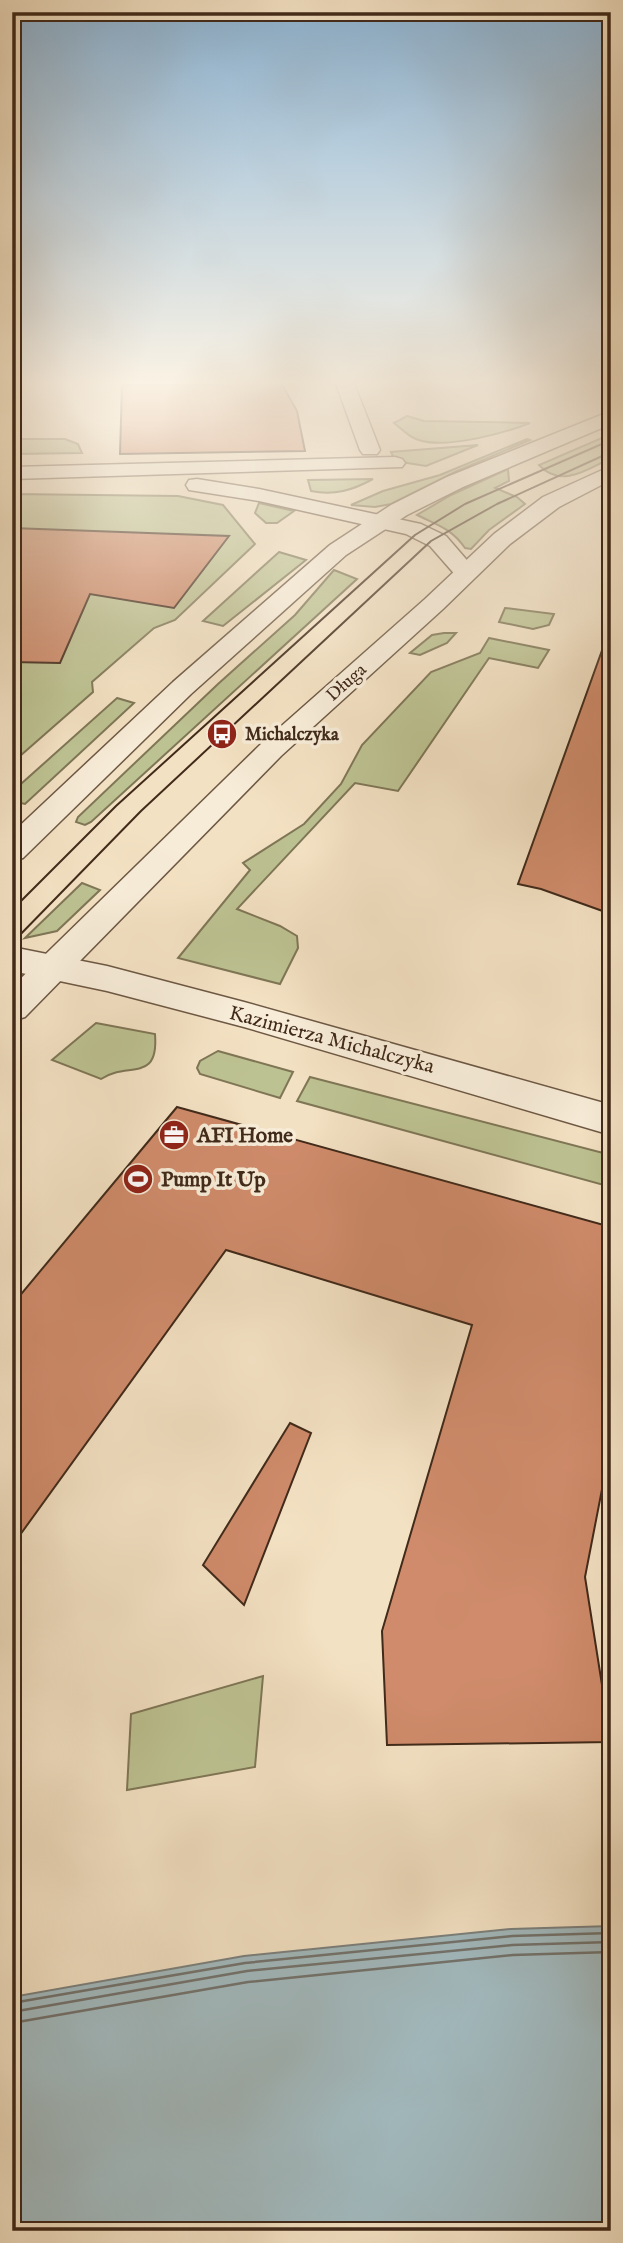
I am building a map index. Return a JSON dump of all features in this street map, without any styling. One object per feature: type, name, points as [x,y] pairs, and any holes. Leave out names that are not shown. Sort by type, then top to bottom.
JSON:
[{"type":"street","points":[[203,486],[259,495],[413,529],[438,541],[466,573]]},
{"type":"street","points":[[12,851],[182,688],[338,550],[382,522],[449,486]]},
{"type":"street","name":"Długa","points":[[12,1008],[271,750],[532,515],[584,486]]},
{"type":"street","name":"Kazimierza Michalczyka","points":[[12,959],[50,970],[115,980],[369,1048],[611,1120]]},
{"type":"green space","points":[[310,486],[359,486],[328,493],[311,491]]},
{"type":"green space","points":[[402,486],[428,486],[391,504],[375,507],[351,505]]},
{"type":"green space","points":[[471,486],[500,486],[495,488],[517,497],[525,504],[489,530],[471,549],[465,548],[443,528],[417,515]]},
{"type":"green space","points":[[12,494],[178,496],[223,505],[255,544],[175,620],[154,628],[92,682],[93,692],[12,763]]},
{"type":"green space","points":[[259,503],[294,511],[277,523],[266,523],[255,513]]},
{"type":"green space","points":[[279,552],[306,560],[223,626],[203,621]]},
{"type":"green space","points":[[334,570],[357,579],[91,822],[85,825],[76,822],[78,817],[218,684],[295,615]]},
{"type":"green space","points":[[505,608],[554,614],[549,625],[533,629],[499,622]]},
{"type":"green space","points":[[456,633],[447,643],[420,655],[410,653],[432,635]]},
{"type":"green space","points":[[489,638],[549,650],[538,668],[489,658],[398,791],[355,783],[237,909],[280,926],[297,936],[298,948],[280,984],[178,958],[250,870],[243,863],[304,824],[341,784],[362,745],[431,672],[480,653]]},
{"type":"green space","points":[[117,698],[134,703],[25,804],[12,801],[12,792]]},
{"type":"green space","points":[[82,883],[100,890],[57,931],[25,938]]},
{"type":"green space","points":[[96,1023],[155,1034],[152,1060],[139,1068],[121,1071],[101,1079],[52,1060]]},
{"type":"green space","points":[[218,1051],[293,1072],[280,1098],[200,1074],[197,1068],[200,1061]]},
{"type":"green space","points":[[310,1077],[611,1155],[611,1187],[297,1101]]},
{"type":"green space","points":[[263,1676],[255,1767],[127,1790],[131,1714]]},
{"type":"water","points":[[611,1926],[611,2231],[12,2231],[12,1997],[244,1956],[511,1929]]},
{"type":"building","points":[[12,528],[229,536],[174,608],[90,594],[60,663],[12,662]]},
{"type":"building","points":[[605,642],[611,643],[611,914],[541,889],[518,884]]},
{"type":"building","points":[[177,1107],[611,1227],[611,1443],[585,1577],[611,1742],[387,1745],[382,1631],[472,1325],[226,1250],[12,1546],[12,1305]]},
{"type":"building","points":[[290,1423],[311,1433],[244,1605],[203,1565]]},
{"type":"tram line","points":[[12,910],[116,806],[415,535],[465,504],[507,486]]},
{"type":"tram line","points":[[12,943],[141,811],[431,541],[497,504],[537,486]]},
{"type":"place","name":"Michalczyka","points":[[222,734]]},
{"type":"place","name":"AFI Home","points":[[174,1135]]},
{"type":"place","name":"Pump It Up","points":[[138,1179]]}]
